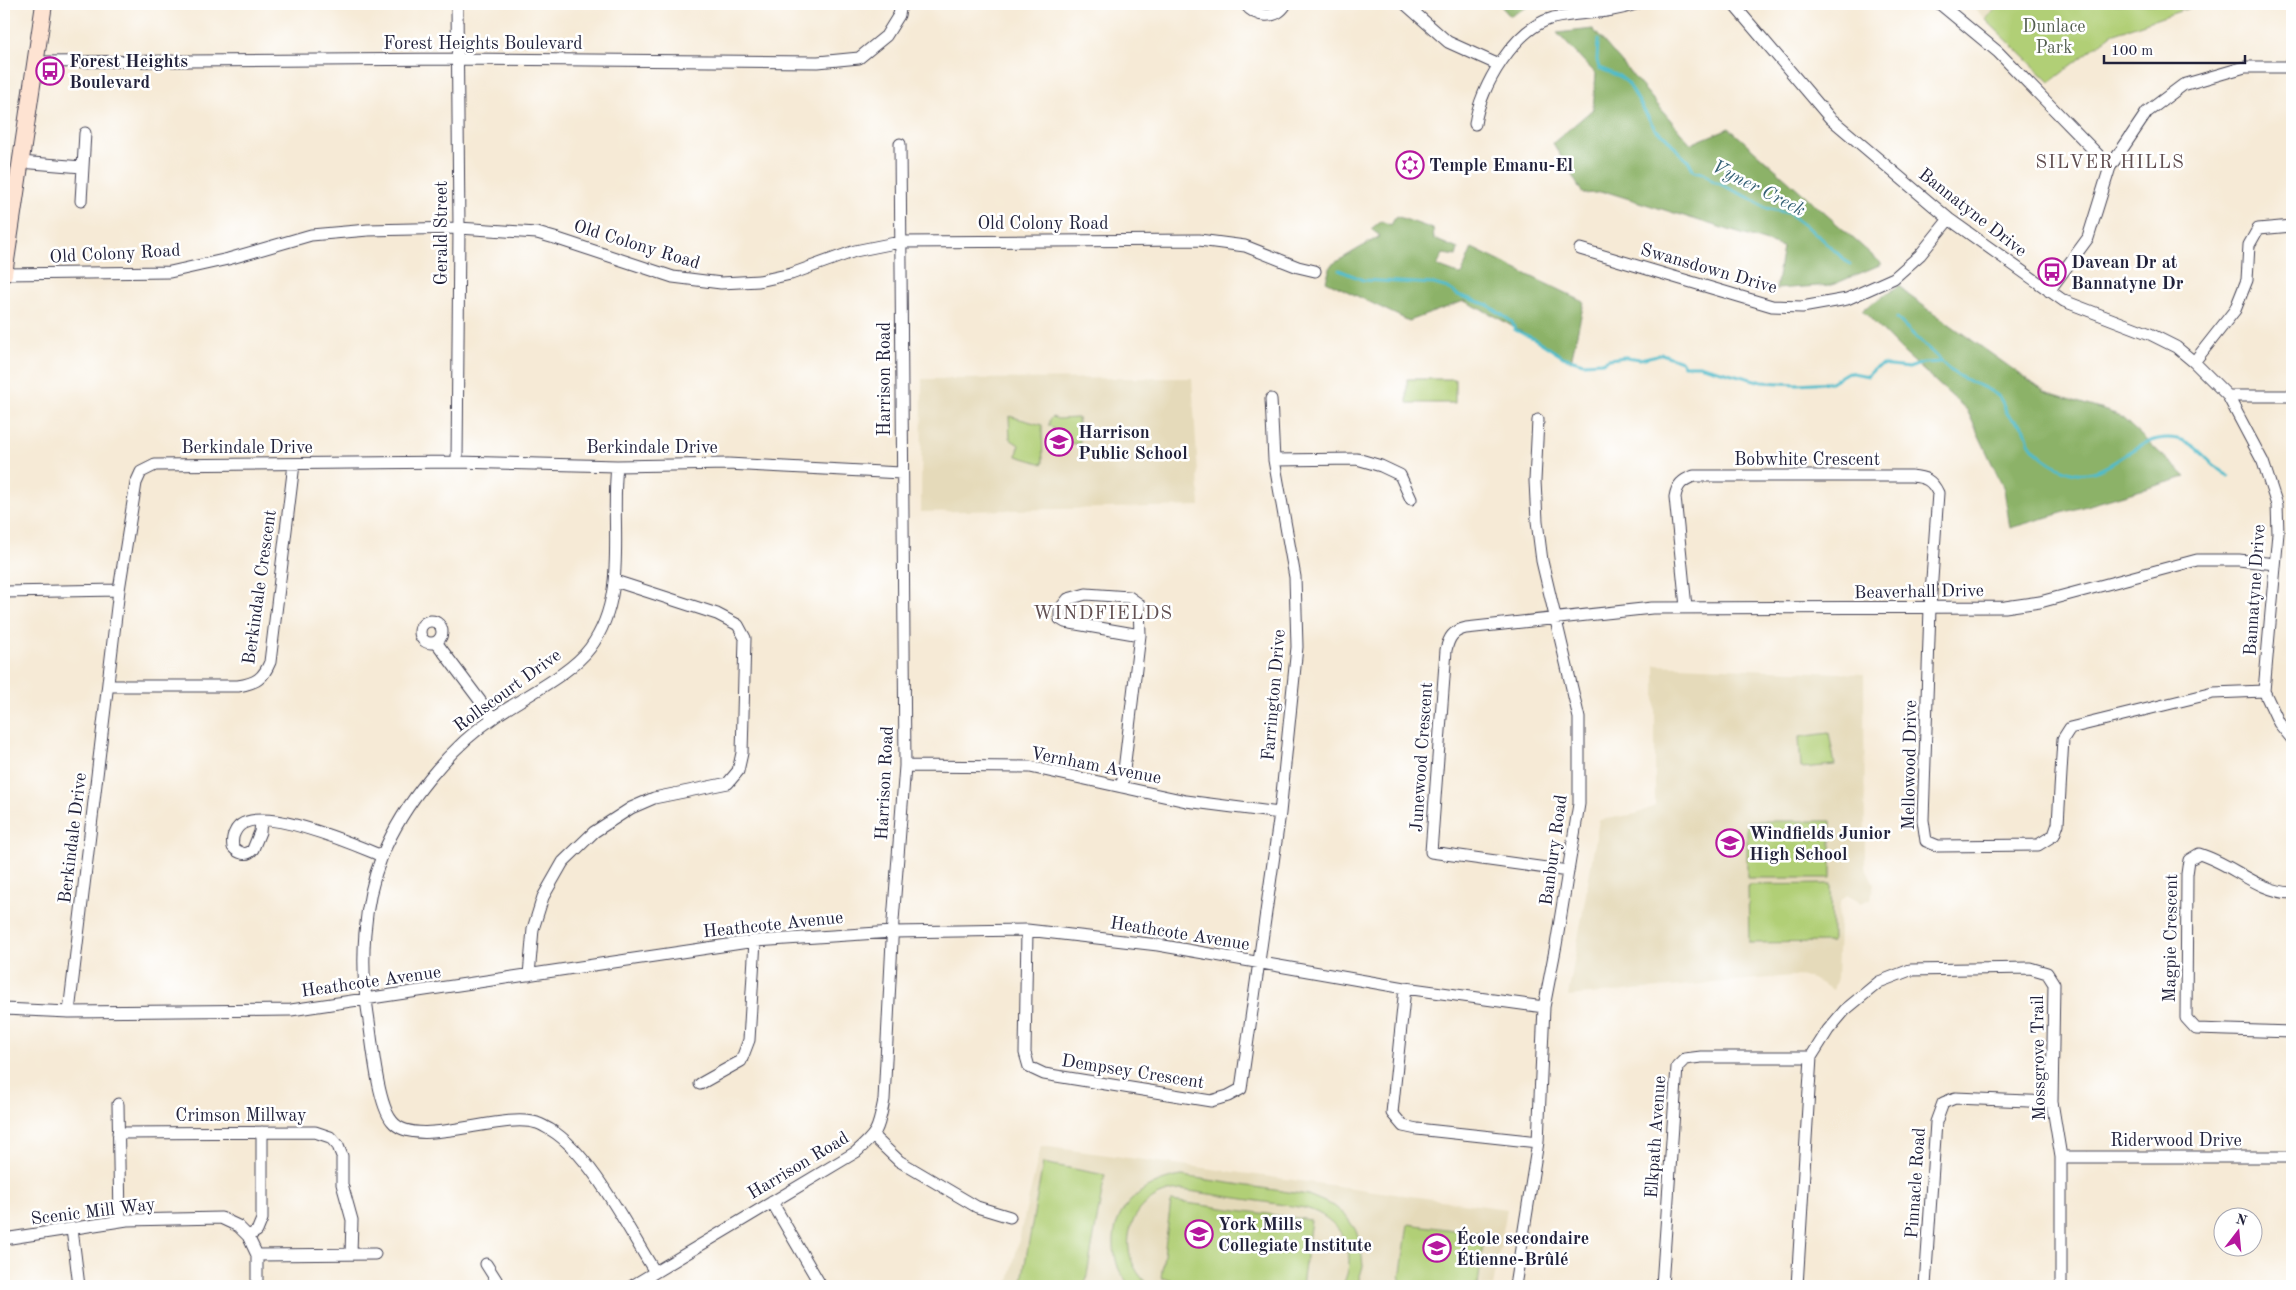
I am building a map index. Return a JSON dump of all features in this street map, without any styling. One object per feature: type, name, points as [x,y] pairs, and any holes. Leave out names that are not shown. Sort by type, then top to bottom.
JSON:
[{"type":"main road","points":[[4,274],[44,4]]},
{"type":"street","name":"Gerald Street","points":[[457,4],[459,228],[457,462]]},
{"type":"street","name":"Forest Heights Boulevard","points":[[35,62],[458,59],[818,62],[859,58],[886,36],[899,14],[901,4]]},
{"type":"street","points":[[1245,4],[1252,12],[1266,16],[1280,11],[1286,4]]},
{"type":"street","points":[[1405,4],[1448,42],[1499,65]]},
{"type":"street","points":[[1475,124],[1481,96],[1499,65],[1526,31],[1552,19],[1612,11],[1636,4]]},
{"type":"street","name":"Bannatyne Drive","points":[[1733,4],[1830,118],[1949,220],[2049,291],[2085,310],[2150,334],[2176,348],[2194,362],[2228,396],[2271,481],[2277,505],[2278,532],[2264,691]]},
{"type":"street","points":[[1940,4],[1998,52],[2110,167]]},
{"type":"street","points":[[2049,291],[2088,238],[2110,167],[2147,112],[2183,85],[2245,67],[2292,67]]},
{"type":"street","points":[[81,201],[85,133]]},
{"type":"street","name":"Harrison Road","points":[[632,1286],[856,1152],[874,1137],[884,1100],[893,932],[905,766],[901,474],[900,144]]},
{"type":"street","points":[[20,162],[82,168]]},
{"type":"street","name":"Swansdown Drive","points":[[1580,249],[1772,306],[1802,307],[1847,300],[1894,278],[1920,256],[1949,220]]},
{"type":"street","points":[[2194,362],[2235,310],[2247,280],[2249,245],[2258,229],[2292,226]]},
{"type":"street","name":"Old Colony Road","points":[[4,274],[170,272],[228,259],[311,235],[368,230],[459,228],[536,234],[558,239],[673,277],[721,283],[759,281],[791,274],[855,251],[900,242],[1199,240],[1245,246],[1298,267],[1315,271]]},
{"type":"street","points":[[2228,396],[2292,396]]},
{"type":"street","name":"Farrington Drive","points":[[1258,963],[1280,813],[1297,647],[1295,577],[1274,460],[1271,399]]},
{"type":"street","name":"Banbury Road","points":[[1515,1286],[1538,1142],[1544,1007],[1579,804],[1579,718],[1557,618],[1542,561],[1537,521],[1538,420]]},
{"type":"street","points":[[1274,460],[1357,459],[1400,475],[1411,500]]},
{"type":"street","name":"Berkindale Drive","points":[[69,1012],[118,590],[136,483],[141,472],[155,465],[457,462],[617,466],[728,464],[901,474]]},
{"type":"street","name":"Berkindale Crescent","points":[[108,686],[238,686],[253,684],[264,676],[270,662],[294,464]]},
{"type":"street","name":"Rollscourt Drive","points":[[617,466],[615,581],[609,614],[590,649],[568,669],[494,718],[457,749],[428,782],[404,814],[382,856],[368,909],[365,966],[366,1000],[383,1104],[392,1122],[406,1131],[428,1132],[514,1121],[535,1122],[553,1131],[574,1147],[591,1169],[655,1272]]},
{"type":"street","name":"Bobwhite Crescent","points":[[1686,607],[1675,497],[1676,487],[1684,480],[1694,476],[1911,476],[1924,477],[1934,483],[1938,493],[1930,608]]},
{"type":"street","name":"Beaverhall Drive","points":[[1557,618],[1618,611],[1686,607],[2006,607],[2040,602],[2198,560],[2240,560],[2275,564]]},
{"type":"street","points":[[529,975],[533,929],[543,897],[563,862],[594,832],[630,808],[654,798],[728,783],[738,771],[742,753],[745,638],[738,625],[717,614],[615,581]]},
{"type":"street","points":[[4,592],[118,590]]},
{"type":"street","points":[[1122,786],[1140,635],[1139,604],[1129,597],[1086,594],[1068,599],[1060,609],[1060,619],[1065,622],[1140,635]]},
{"type":"street","name":"Mellowood Drive","points":[[1930,608],[1923,820],[1926,841],[1938,846],[2038,845],[2054,835],[2058,824],[2063,739],[2070,728],[2213,694],[2264,691]]},
{"type":"street","name":"Junewood Crescent","points":[[1557,618],[1466,628],[1456,630],[1449,638],[1446,650],[1431,852],[1568,871]]},
{"type":"street","points":[[436,642],[494,718]]},
{"type":"street","points":[[2264,691],[2279,723],[2292,739]]},
{"type":"street","name":"Vernham Avenue","points":[[905,766],[1030,767],[1186,801],[1280,813]]},
{"type":"street","points":[[261,821],[294,824],[340,839],[382,856]]},
{"type":"street","name":"Magpie Crescent","points":[[2292,893],[2263,886],[2212,858],[2199,854],[2189,860],[2187,874],[2186,1018],[2196,1030],[2292,1032]]},
{"type":"street","name":"Heathcote Avenue","points":[[4,1009],[69,1012],[291,1010],[755,941],[893,932],[1027,930],[1158,946],[1404,988],[1544,1007]]},
{"type":"street","name":"Dempsey Crescent","points":[[1027,930],[1025,1053],[1029,1067],[1044,1074],[1210,1101],[1241,1090],[1258,963]]},
{"type":"street","points":[[700,1084],[741,1061],[749,1040],[755,941]]},
{"type":"street","name":"Mossgrove Trail","points":[[1810,1057],[1828,1030],[1845,1010],[1879,982],[1910,970],[2030,968],[2047,973],[2054,984],[2052,1102],[2060,1157],[2061,1286]]},
{"type":"street","points":[[1404,988],[1392,1113],[1404,1126],[1417,1130],[1538,1142]]},
{"type":"street","name":"Elkpath Avenue","points":[[1662,1286],[1677,1068],[1685,1059],[1701,1057],[1810,1057]]},
{"type":"street","points":[[1798,1286],[1810,1057]]},
{"type":"street","name":"Pinnacle Road","points":[[1925,1286],[1936,1122],[1943,1103],[1954,1098],[2052,1102]]},
{"type":"street","points":[[118,1104],[120,1221]]},
{"type":"street","points":[[248,1236],[258,1231],[262,1219],[262,1132]]},
{"type":"street","name":"Crimson Millway","points":[[118,1133],[315,1132],[330,1137],[338,1146],[342,1156],[342,1184],[352,1220],[351,1254]]},
{"type":"street","points":[[874,1137],[899,1161],[907,1166],[977,1206],[1010,1217]]},
{"type":"street","name":"Riderwood Drive","points":[[2060,1157],[2292,1157]]},
{"type":"street","points":[[772,1202],[821,1286]]},
{"type":"street","name":"Scenic Mill Way","points":[[4,1239],[120,1221],[221,1218],[238,1226],[248,1236],[257,1254],[257,1286]]},
{"type":"street","points":[[72,1228],[79,1286]]},
{"type":"street","points":[[257,1254],[375,1254]]},
{"type":"street","points":[[486,1264],[500,1286]]},
{"type":"shaded area","points":[[1970,4],[2001,4],[1985,19]]},
{"type":"shaded area","name":"Harrison Public School","points":[[1192,378],[1200,506],[921,512],[922,379]]},
{"type":"shaded area","name":"Windfields Junior High School","points":[[1655,665],[1864,674],[1865,867],[1874,883],[1871,899],[1861,903],[1847,895],[1840,901],[1837,978],[1833,990],[1809,977],[1793,976],[1568,996],[1599,820],[1636,814],[1655,806]]},
{"type":"shaded area","name":"York Mills Collegiate Institute","points":[[1041,1146],[1507,1209],[1493,1286],[1008,1286]]},
{"type":"green space","points":[[1499,4],[1533,4],[1510,16]]},
{"type":"green space","name":"Dunlace Park","points":[[2001,4],[2201,4],[2112,34],[2050,82],[1985,19]]},
{"type":"green space","points":[[1593,29],[1691,144],[1729,128],[1882,264],[1832,285],[1776,289],[1783,247],[1607,192],[1583,194],[1553,143],[1593,109],[1596,74],[1557,33]]},
{"type":"green space","points":[[1396,216],[1433,229],[1434,239],[1458,249],[1456,256],[1443,254],[1437,266],[1461,275],[1472,248],[1584,302],[1571,361],[1493,315],[1464,301],[1409,321],[1326,281],[1331,265],[1380,236],[1371,229],[1381,221],[1391,225]]},
{"type":"green space","points":[[1900,285],[1907,294],[2045,392],[2119,415],[2186,477],[2010,528],[2004,489],[1967,410],[1902,351],[1862,310]]},
{"type":"green space","points":[[1407,379],[1455,379],[1455,403],[1407,403]]},
{"type":"green space","points":[[1009,416],[1042,425],[1043,464],[1017,456],[1019,445],[1010,439]]},
{"type":"green space","points":[[1052,417],[1058,419],[1078,418],[1080,444],[1054,442],[1053,427],[1049,426],[1049,420]]},
{"type":"green space","points":[[1829,733],[1835,765],[1801,768],[1799,737]]},
{"type":"green space","points":[[1747,821],[1831,821],[1831,878],[1747,878]]},
{"type":"green space","points":[[1831,884],[1832,942],[1749,943],[1748,885]]},
{"type":"green space","points":[[1043,1163],[1105,1175],[1085,1286],[1021,1286]]},
{"type":"green space","points":[[1182,1176],[1308,1195],[1334,1206],[1345,1215],[1360,1240],[1363,1266],[1357,1286],[1342,1286],[1349,1261],[1348,1249],[1337,1228],[1328,1219],[1305,1208],[1182,1190],[1164,1193],[1149,1201],[1138,1213],[1131,1226],[1129,1242],[1131,1257],[1138,1272],[1150,1286],[1130,1286],[1118,1267],[1114,1249],[1115,1233],[1119,1219],[1126,1206],[1150,1186]]},
{"type":"green space","points":[[1171,1201],[1311,1220],[1302,1286],[1219,1286],[1161,1278]]},
{"type":"green space","points":[[1408,1224],[1484,1234],[1478,1286],[1399,1286]]},
{"type":"waterway","name":"Vyner Creek","points":[[1598,40],[1597,60],[1599,68],[1619,76],[1628,83],[1655,129],[1666,137],[1684,158],[1688,160],[1694,171],[1704,173],[1713,181],[1752,199],[1765,208],[1788,213],[1820,237],[1850,265]]},
{"type":"waterway","points":[[1339,270],[1363,280],[1434,284],[1448,288],[1458,295],[1488,305],[1512,322],[1515,330],[1535,339],[1563,357],[1583,363],[1602,362],[1625,357],[1640,359],[1662,354],[1681,361],[1684,365],[1699,365],[1762,382],[1797,384],[1831,382],[1848,372],[1868,376],[1875,368],[1882,365],[1909,368],[1923,363],[1941,362]]},
{"type":"waterway","name":"Vyner Creek","points":[[1897,318],[1953,373],[1998,396],[2009,416],[2024,428],[2029,442],[2037,452],[2056,466],[2070,472],[2090,473],[2103,469],[2150,441],[2163,438],[2177,439],[2192,446],[2229,476]]},
{"type":"place","name":"Forest Heights Boulevard","points":[[50,71]]},
{"type":"place","name":"Temple Emanu-El","points":[[1410,165]]},
{"type":"place","name":"Davean Dr at Bannatyne Dr","points":[[2052,272]]},
{"type":"place","name":"Harrison Public School","points":[[1059,442]]},
{"type":"place","name":"Windfields Junior High School","points":[[1730,843]]},
{"type":"place","name":"York Mills Collegiate Institute","points":[[1199,1234]]},
{"type":"place","name":"École secondaire Étienne-Brûlé","points":[[1437,1248]]},
{"type":"district","name":"SILVER HILLS","points":[[2110,161]]},
{"type":"district","name":"WINDFIELDS","points":[[1103,612]]}]
